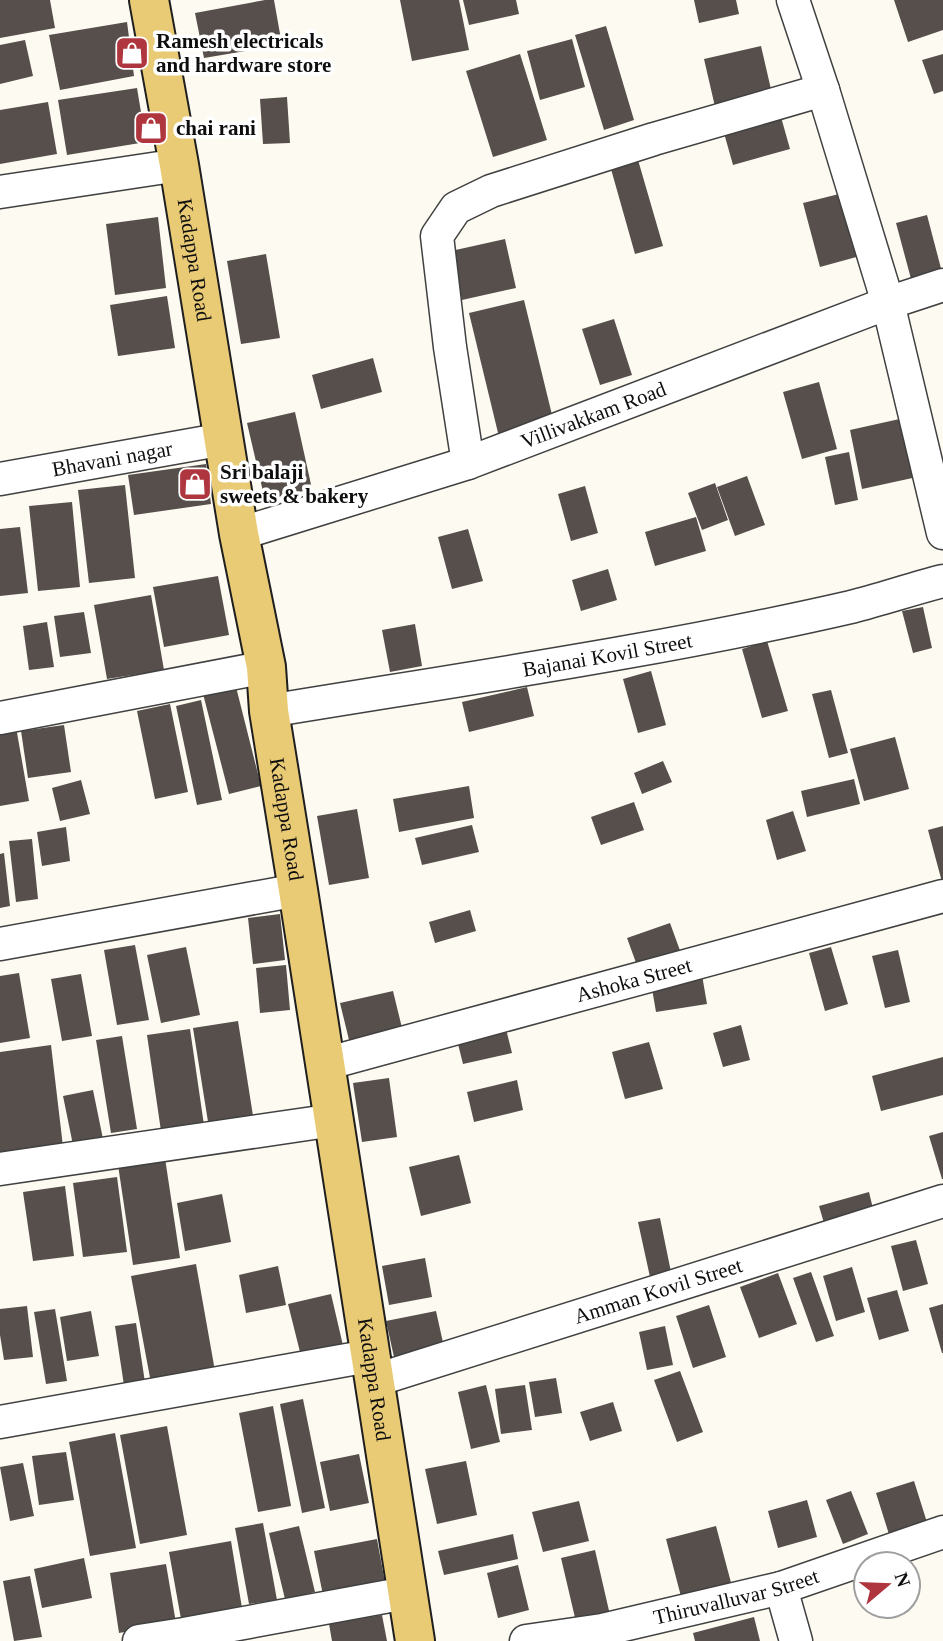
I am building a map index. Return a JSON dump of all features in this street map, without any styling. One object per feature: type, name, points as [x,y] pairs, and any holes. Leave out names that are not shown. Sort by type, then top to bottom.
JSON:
[{"type":"main road","name":"Kadappa Road","points":[[150,0],[239,534],[265,667],[268,711],[415,1641]]},
{"type":"street","points":[[793,0],[888,303],[943,533]]},
{"type":"street","points":[[468,463],[450,348],[437,236],[456,208],[503,187],[654,139],[823,90]]},
{"type":"street","points":[[0,192],[179,165]]},
{"type":"street","name":"Villivakkam Road","points":[[239,534],[468,463],[888,303],[943,285]]},
{"type":"street","name":"Bhavani nagar","points":[[0,479],[224,439]]},
{"type":"street","name":"Bajanai Kovil Street","points":[[268,711],[743,630],[854,606],[943,581]]},
{"type":"street","points":[[0,718],[265,667]]},
{"type":"street","points":[[0,944],[298,890]]},
{"type":"street","name":"Ashoka Street","points":[[325,1064],[943,896]]},
{"type":"street","points":[[0,1169],[334,1119]]},
{"type":"street","name":"Amman Kovil Street","points":[[0,1422],[371,1368],[943,1201]]},
{"type":"street","name":"Thiruvalluvar Street","points":[[526,1641],[603,1630],[781,1588],[943,1532]]},
{"type":"street","points":[[781,1588],[796,1641]]},
{"type":"street","points":[[139,1641],[406,1593]]},
{"type":"building","points":[[0,0],[50,0],[55,28],[0,38]]},
{"type":"building","points":[[274,0],[282,45],[204,58],[195,13]]},
{"type":"building","points":[[400,0],[459,0],[469,50],[412,61]]},
{"type":"building","points":[[463,0],[516,0],[519,14],[469,25]]},
{"type":"building","points":[[694,0],[736,0],[739,14],[699,23]]},
{"type":"building","points":[[894,0],[943,0],[943,30],[908,42]]},
{"type":"building","points":[[127,22],[134,76],[60,90],[49,35]]},
{"type":"building","points":[[606,26],[634,120],[604,130],[575,35]]},
{"type":"building","points":[[572,39],[585,87],[540,100],[527,51]]},
{"type":"building","points":[[25,40],[33,76],[0,84],[0,45]]},
{"type":"building","points":[[761,46],[773,98],[716,111],[704,59]]},
{"type":"building","points":[[520,54],[547,140],[493,157],[466,71]]},
{"type":"building","points":[[943,54],[943,91],[934,94],[922,60]]},
{"type":"building","points":[[137,88],[146,142],[67,155],[58,100]]},
{"type":"building","points":[[287,97],[290,143],[263,144],[260,99]]},
{"type":"building","points":[[48,102],[57,154],[0,164],[0,110]]},
{"type":"building","points":[[781,117],[790,149],[733,165],[724,133]]},
{"type":"building","points":[[636,153],[663,246],[635,254],[609,162]]},
{"type":"building","points":[[843,193],[860,256],[820,267],[803,203]]},
{"type":"building","points":[[927,215],[943,276],[914,290],[896,223]]},
{"type":"building","points":[[158,217],[166,288],[115,295],[106,224]]},
{"type":"building","points":[[505,239],[516,288],[462,300],[451,251]]},
{"type":"building","points":[[266,254],[280,338],[241,344],[227,261]]},
{"type":"building","points":[[167,296],[175,348],[118,356],[110,305]]},
{"type":"building","points":[[524,300],[554,423],[499,437],[469,313]]},
{"type":"building","points":[[614,319],[632,375],[600,385],[582,329]]},
{"type":"building","points":[[373,358],[382,392],[321,409],[312,375]]},
{"type":"building","points":[[819,382],[837,449],[802,459],[783,392]]},
{"type":"building","points":[[295,412],[312,489],[265,500],[247,423]]},
{"type":"building","points":[[904,418],[917,477],[862,489],[850,430]]},
{"type":"building","points":[[849,452],[858,500],[835,505],[825,457]]},
{"type":"building","points":[[206,464],[211,504],[134,515],[128,475]]},
{"type":"building","points":[[747,476],[765,525],[735,536],[717,487]]},
{"type":"building","points":[[715,483],[728,520],[702,530],[688,493]]},
{"type":"building","points":[[125,485],[135,578],[89,583],[78,490]]},
{"type":"building","points":[[585,486],[598,533],[571,541],[558,494]]},
{"type":"building","points":[[72,502],[80,587],[38,591],[29,506]]},
{"type":"building","points":[[696,517],[706,551],[655,566],[645,532]]},
{"type":"building","points":[[20,527],[28,593],[0,596],[0,529]]},
{"type":"building","points":[[468,529],[483,581],[452,589],[438,537]]},
{"type":"building","points":[[608,569],[617,600],[581,611],[572,580]]},
{"type":"building","points":[[218,576],[229,635],[164,647],[153,587]]},
{"type":"building","points":[[151,595],[164,670],[107,679],[94,605]]},
{"type":"building","points":[[923,607],[932,648],[913,653],[902,611]]},
{"type":"building","points":[[84,612],[91,653],[60,657],[54,616]]},
{"type":"building","points":[[47,622],[54,667],[29,670],[23,626]]},
{"type":"building","points":[[415,624],[422,666],[390,672],[382,630]]},
{"type":"building","points":[[767,641],[788,711],[762,718],[742,649]]},
{"type":"building","points":[[651,671],[666,725],[638,733],[623,679]]},
{"type":"building","points":[[235,683],[261,786],[229,794],[202,690]]},
{"type":"building","points":[[527,687],[534,716],[469,732],[462,702]]},
{"type":"building","points":[[831,690],[848,753],[829,758],[812,694]]},
{"type":"building","points":[[201,700],[222,800],[197,805],[176,706]]},
{"type":"building","points":[[170,704],[188,792],[155,799],[137,711]]},
{"type":"building","points":[[64,725],[71,772],[28,778],[21,731]]},
{"type":"building","points":[[16,727],[29,801],[0,806],[0,729]]},
{"type":"building","points":[[895,737],[909,789],[864,801],[850,749]]},
{"type":"building","points":[[663,761],[672,782],[642,794],[634,773]]},
{"type":"building","points":[[854,779],[860,804],[807,817],[801,791]]},
{"type":"building","points":[[81,780],[90,814],[60,821],[52,788]]},
{"type":"building","points":[[469,786],[474,818],[399,832],[393,799]]},
{"type":"building","points":[[634,802],[644,830],[601,845],[591,817]]},
{"type":"building","points":[[357,809],[369,878],[329,885],[317,816]]},
{"type":"building","points":[[793,811],[806,851],[777,860],[766,820]]},
{"type":"building","points":[[472,825],[479,852],[422,865],[415,838]]},
{"type":"building","points":[[943,826],[943,882],[942,882],[928,830]]},
{"type":"building","points":[[66,827],[70,861],[42,866],[37,832]]},
{"type":"building","points":[[32,839],[38,899],[16,902],[9,841]]},
{"type":"building","points":[[4,853],[10,906],[0,908],[0,854]]},
{"type":"building","points":[[470,910],[476,931],[435,943],[429,922]]},
{"type":"building","points":[[280,914],[285,960],[253,964],[248,918]]},
{"type":"building","points":[[670,923],[682,956],[639,971],[627,938]]},
{"type":"building","points":[[135,945],[149,1020],[117,1025],[104,950]]},
{"type":"building","points":[[186,947],[200,1015],[161,1023],[147,955]]},
{"type":"building","points":[[831,947],[848,1004],[825,1011],[809,953]]},
{"type":"building","points":[[898,950],[910,1002],[885,1008],[872,956]]},
{"type":"building","points":[[286,965],[290,1010],[260,1013],[256,968]]},
{"type":"building","points":[[19,973],[30,1038],[0,1043],[0,976]]},
{"type":"building","points":[[81,974],[92,1036],[62,1041],[51,979]]},
{"type":"building","points":[[702,975],[707,1004],[656,1012],[651,983]]},
{"type":"building","points":[[393,991],[403,1032],[350,1044],[340,1003]]},
{"type":"building","points":[[238,1021],[254,1122],[209,1128],[193,1028]]},
{"type":"building","points":[[741,1025],[750,1060],[723,1067],[713,1033]]},
{"type":"building","points":[[190,1029],[205,1132],[162,1138],[147,1035]]},
{"type":"building","points":[[506,1029],[512,1053],[463,1064],[457,1040]]},
{"type":"building","points":[[122,1036],[137,1129],[111,1133],[96,1040]]},
{"type":"building","points":[[649,1042],[663,1089],[625,1099],[612,1052]]},
{"type":"building","points":[[51,1045],[64,1155],[0,1163],[0,1052]]},
{"type":"building","points":[[943,1057],[943,1095],[881,1111],[872,1076]]},
{"type":"building","points":[[389,1078],[397,1137],[362,1142],[353,1083]]},
{"type":"building","points":[[517,1080],[523,1110],[474,1122],[467,1092]]},
{"type":"building","points":[[93,1090],[103,1139],[73,1145],[63,1096]]},
{"type":"building","points":[[943,1132],[943,1179],[942,1179],[929,1136]]},
{"type":"building","points":[[459,1155],[471,1203],[421,1216],[409,1167]]},
{"type":"building","points":[[165,1158],[180,1258],[133,1265],[118,1165]]},
{"type":"building","points":[[117,1177],[127,1252],[83,1257],[73,1183]]},
{"type":"building","points":[[65,1186],[74,1256],[33,1261],[23,1192]]},
{"type":"building","points":[[869,1192],[875,1217],[826,1230],[819,1206]]},
{"type":"building","points":[[222,1194],[231,1242],[185,1251],[177,1203]]},
{"type":"building","points":[[660,1218],[671,1272],[650,1277],[638,1222]]},
{"type":"building","points":[[916,1240],[928,1284],[903,1291],[891,1246]]},
{"type":"building","points":[[425,1258],[432,1297],[389,1305],[382,1266]]},
{"type":"building","points":[[196,1264],[215,1371],[151,1383],[131,1276]]},
{"type":"building","points":[[278,1266],[286,1305],[246,1313],[239,1275]]},
{"type":"building","points":[[852,1267],[865,1312],[836,1321],[823,1276]]},
{"type":"building","points":[[811,1272],[834,1336],[816,1342],[793,1278]]},
{"type":"building","points":[[778,1273],[797,1324],[759,1338],[740,1287]]},
{"type":"building","points":[[897,1290],[909,1331],[879,1340],[867,1298]]},
{"type":"building","points":[[331,1294],[345,1354],[303,1364],[288,1304]]},
{"type":"building","points":[[943,1304],[943,1353],[942,1353],[929,1308]]},
{"type":"building","points":[[709,1305],[726,1357],[693,1368],[676,1316]]},
{"type":"building","points":[[27,1306],[33,1357],[4,1360],[0,1309]]},
{"type":"building","points":[[55,1309],[67,1381],[46,1384],[34,1312]]},
{"type":"building","points":[[91,1311],[99,1356],[67,1361],[60,1317]]},
{"type":"building","points":[[436,1311],[446,1356],[396,1366],[386,1321]]},
{"type":"building","points":[[136,1323],[146,1389],[125,1392],[115,1326]]},
{"type":"building","points":[[665,1326],[673,1365],[647,1370],[639,1332]]},
{"type":"building","points":[[680,1371],[703,1432],[677,1442],[654,1380]]},
{"type":"building","points":[[556,1378],[562,1413],[535,1417],[529,1382]]},
{"type":"building","points":[[486,1385],[500,1442],[471,1449],[458,1392]]},
{"type":"building","points":[[525,1385],[532,1430],[501,1434],[495,1389]]},
{"type":"building","points":[[303,1399],[325,1508],[302,1513],[280,1404]]},
{"type":"building","points":[[613,1402],[622,1431],[590,1441],[580,1412]]},
{"type":"building","points":[[273,1406],[291,1506],[258,1512],[239,1413]]},
{"type":"building","points":[[167,1426],[187,1535],[140,1544],[120,1435]]},
{"type":"building","points":[[115,1433],[136,1548],[90,1556],[69,1442]]},
{"type":"building","points":[[66,1452],[74,1500],[39,1505],[32,1456]]},
{"type":"building","points":[[359,1454],[369,1503],[330,1511],[320,1462]]},
{"type":"building","points":[[466,1461],[477,1515],[437,1524],[425,1469]]},
{"type":"building","points":[[23,1463],[34,1516],[10,1521],[0,1467]]},
{"type":"building","points":[[914,1481],[931,1535],[893,1547],[876,1493]]},
{"type":"building","points":[[851,1491],[868,1534],[843,1544],[826,1500]]},
{"type":"building","points":[[807,1500],[817,1537],[778,1548],[768,1511]]},
{"type":"building","points":[[579,1501],[589,1541],[543,1552],[532,1512]]},
{"type":"building","points":[[263,1523],[277,1600],[249,1604],[235,1528]]},
{"type":"building","points":[[299,1526],[315,1592],[285,1599],[269,1533]]},
{"type":"building","points":[[716,1526],[734,1594],[684,1608],[666,1539]]},
{"type":"building","points":[[513,1534],[518,1559],[444,1575],[438,1551]]},
{"type":"building","points":[[377,1539],[385,1583],[323,1595],[314,1551]]},
{"type":"building","points":[[231,1541],[242,1608],[181,1619],[169,1552]]},
{"type":"building","points":[[595,1550],[610,1615],[576,1622],[561,1558]]},
{"type":"building","points":[[84,1558],[92,1598],[42,1608],[34,1569]]},
{"type":"building","points":[[166,1564],[176,1623],[119,1633],[110,1573]]},
{"type":"building","points":[[518,1565],[529,1610],[498,1618],[487,1573]]},
{"type":"building","points":[[30,1576],[42,1637],[14,1641],[3,1581]]},
{"type":"building","points":[[382,1615],[387,1641],[332,1641],[329,1624]]},
{"type":"building","points":[[754,1617],[760,1641],[695,1641],[693,1633]]},
{"type":"place","name":"Ramesh electricals and hardware store","points":[[132,53]]},
{"type":"place","name":"chai rani","points":[[151,128]]},
{"type":"place","name":"Sri balaji sweets & bakery","points":[[195,484]]}]
